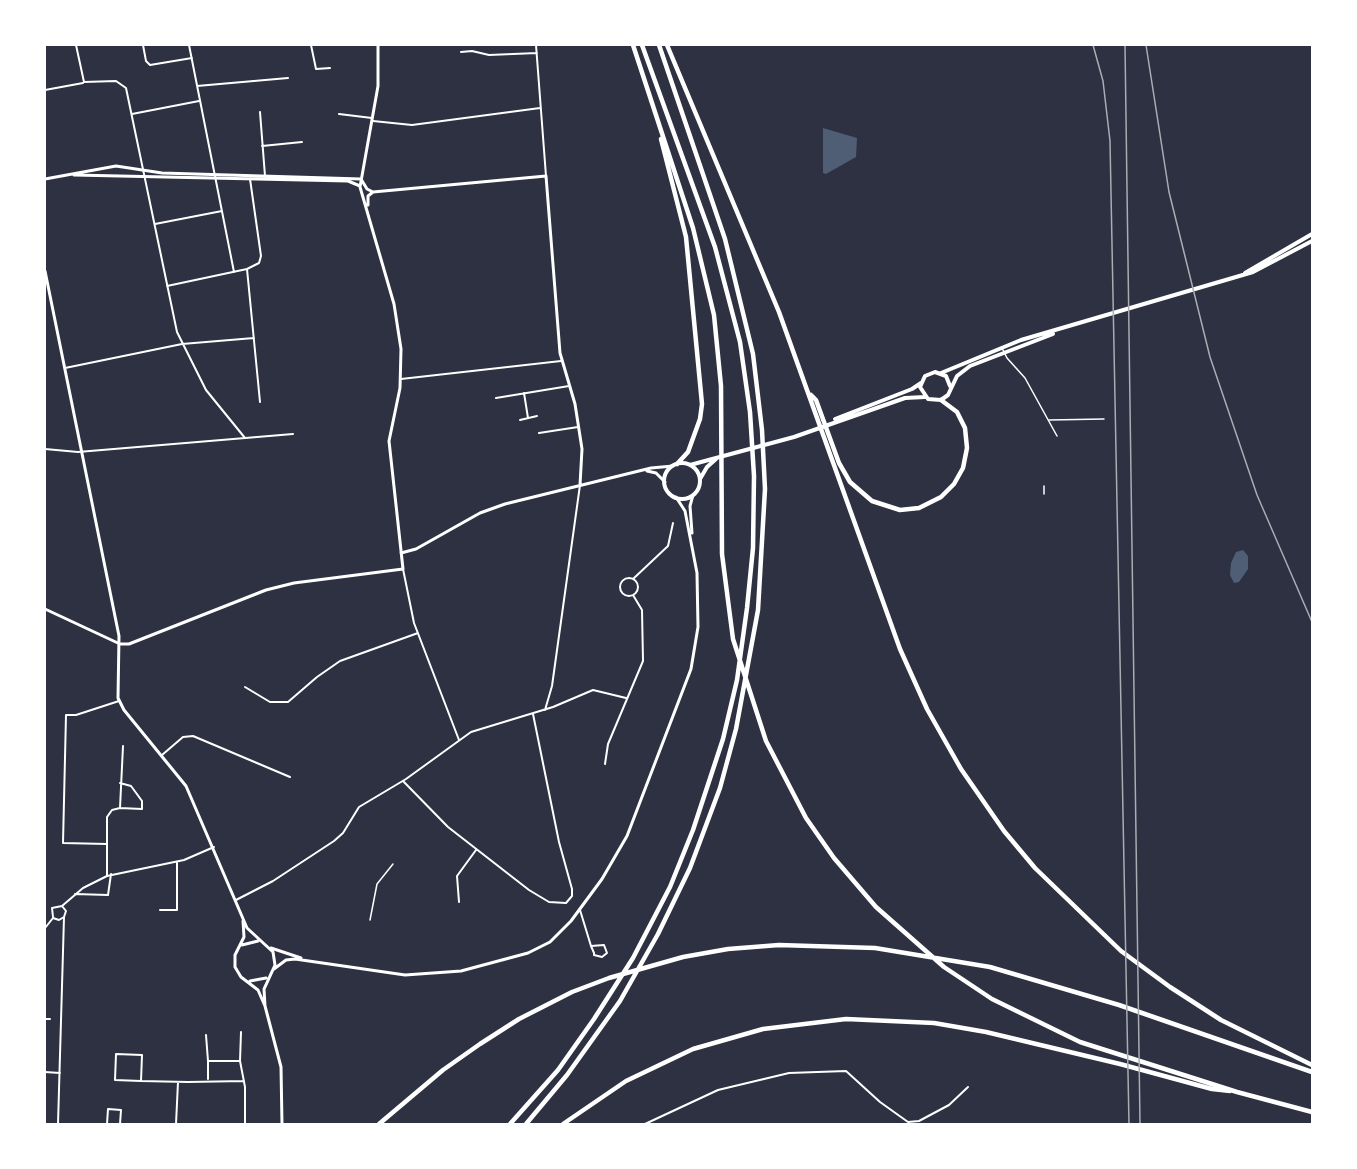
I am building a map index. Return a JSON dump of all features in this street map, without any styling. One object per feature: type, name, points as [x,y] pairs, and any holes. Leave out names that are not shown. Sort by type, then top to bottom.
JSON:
[{"type":"highway","points":[[633,45],[693,228],[710,291],[720,362],[721,541],[728,610],[742,671],[762,730],[787,785],[822,841],[876,907],[906,935],[944,967],[992,999],[1060,1033],[1120,1056],[1312,1112]]},
{"type":"highway","points":[[510,1124],[562,1064],[624,974],[665,897],[693,830],[723,739],[741,654],[752,554],[753,459],[752,432],[742,354],[726,284],[642,45]]},
{"type":"highway","points":[[525,1124],[582,1056],[630,984],[672,906],[708,823],[736,729],[751,658],[763,551],[764,457],[750,336],[732,261],[659,45]]},
{"type":"highway","points":[[667,45],[774,299],[826,437],[900,649],[949,750],[983,803],[1022,853],[1072,907],[1121,951],[1221,1020],[1312,1065]]},
{"type":"highway","points":[[655,112],[686,237],[702,404],[700,419],[688,453],[675,465]]},
{"type":"highway","points":[[826,437],[844,473],[864,496],[890,508],[919,508],[948,491],[959,476],[966,459],[967,440],[963,422],[954,408],[941,400]]},
{"type":"highway","points":[[379,1124],[443,1070],[500,1030],[586,987],[667,960],[712,951],[780,945],[894,950],[955,959],[1023,975],[1142,1012],[1312,1072]]},
{"type":"highway","points":[[563,1124],[626,1081],[671,1058],[743,1034],[807,1022],[863,1019],[942,1024],[1011,1037],[1212,1089],[1237,1092]]},
{"type":"main road","points":[[1239,277],[1312,234]]},
{"type":"main road","points":[[719,457],[707,467],[693,495],[684,498],[676,497],[667,490],[664,482],[666,472],[675,465],[690,465],[719,457],[790,438],[921,383],[928,373],[941,373],[1002,347],[1239,277],[1280,260],[1312,241]]},
{"type":"main road","points":[[950,386],[963,370],[1071,327]]},
{"type":"main road","points":[[829,423],[861,415],[905,398],[925,397],[933,401],[941,400],[948,395],[950,386],[948,378],[941,373]]},
{"type":"main road","points":[[921,383],[925,397]]},
{"type":"main road","points":[[690,465],[696,470],[700,480]]},
{"type":"street","points":[[76,45],[84,82]]},
{"type":"street","points":[[143,45],[146,61],[152,65],[192,58]]},
{"type":"street","points":[[189,45],[234,272]]},
{"type":"street","points":[[311,45],[316,69],[330,68]]},
{"type":"street","points":[[378,45],[379,75],[360,187],[370,215],[396,312],[401,349],[401,379],[389,441],[401,553],[409,608],[459,740]]},
{"type":"street","points":[[536,45],[553,291],[561,361],[576,408],[582,454],[580,485],[552,686],[545,710]]},
{"type":"street","points":[[461,52],[472,51],[489,55],[537,52]]},
{"type":"street","points":[[197,86],[288,78]]},
{"type":"street","points":[[45,90],[102,80],[121,82],[127,90],[167,286],[182,344],[206,390],[245,438]]},
{"type":"street","points":[[132,114],[200,101]]},
{"type":"street","points":[[339,114],[412,124],[540,108]]},
{"type":"street","points":[[260,112],[265,177]]},
{"type":"street","points":[[262,146],[302,142]]},
{"type":"street","points":[[45,179],[116,166],[144,171],[215,176]]},
{"type":"street","points":[[66,175],[361,179]]},
{"type":"street","points":[[361,179],[367,189],[373,192],[546,176]]},
{"type":"street","points":[[167,286],[255,266],[261,256],[250,177]]},
{"type":"street","points":[[265,177],[351,181],[360,187]]},
{"type":"street","points":[[370,215],[367,198],[373,192]]},
{"type":"street","points":[[155,224],[222,211]]},
{"type":"street","points":[[247,269],[260,402]]},
{"type":"street","points":[[45,271],[120,644],[116,684],[119,701],[189,790],[249,931],[279,952],[309,960],[405,975],[476,969],[540,948],[562,931],[580,910],[627,836],[687,684],[698,620],[698,587],[690,506],[693,495]]},
{"type":"street","points":[[46,302],[51,300]]},
{"type":"street","points":[[65,369],[182,344],[254,338]]},
{"type":"street","points":[[401,379],[561,361]]},
{"type":"street","points":[[496,398],[569,386]]},
{"type":"street","points":[[524,393],[528,418]]},
{"type":"street","points":[[520,420],[537,416]]},
{"type":"street","points":[[539,433],[578,427]]},
{"type":"street","points":[[45,449],[82,452],[293,434]]},
{"type":"street","points":[[401,553],[416,549],[495,507],[580,485],[675,465]]},
{"type":"street","points":[[642,471],[656,472],[664,482]]},
{"type":"street","points":[[676,497],[684,509],[693,544]]},
{"type":"street","points":[[633,595],[625,596],[620,588],[624,579],[633,579],[668,546],[673,523]]},
{"type":"street","points":[[45,609],[120,644],[144,640],[266,590],[294,583],[403,569]]},
{"type":"street","points":[[633,579],[638,586],[633,595]]},
{"type":"street","points":[[605,764],[608,744],[643,661],[642,609],[633,595]]},
{"type":"street","points":[[245,687],[270,702],[288,702],[317,676],[340,661],[418,633]]},
{"type":"street","points":[[236,900],[273,881],[343,833],[359,807],[403,781],[472,731],[545,710],[593,690],[626,698]]},
{"type":"street","points":[[106,844],[63,843],[66,715],[76,715],[119,701]]},
{"type":"street","points":[[403,781],[433,813],[476,850],[540,897],[553,903],[563,904],[571,898],[572,890],[559,842],[533,714]]},
{"type":"street","points":[[162,755],[183,737],[193,736],[290,777]]},
{"type":"street","points":[[120,808],[123,746]]},
{"type":"street","points":[[107,876],[108,815],[113,809],[142,808],[142,801],[131,786],[120,783]]},
{"type":"street","points":[[63,906],[75,894],[111,874],[177,862],[214,847]]},
{"type":"street","points":[[459,902],[457,876],[476,850]]},
{"type":"street","points":[[160,910],[177,910],[177,862]]},
{"type":"street","points":[[75,894],[108,895],[111,874]]},
{"type":"street","points":[[45,928],[53,918],[52,908],[58,905],[63,906]]},
{"type":"street","points":[[58,1124],[66,911],[63,906]]},
{"type":"street","points":[[580,910],[591,946],[598,957],[607,953],[604,945],[591,946]]},
{"type":"street","points":[[242,914],[244,937],[235,955],[235,967],[258,990],[265,1006],[280,1062],[282,1124]]},
{"type":"street","points":[[53,918],[59,920],[64,917]]},
{"type":"street","points":[[239,948],[249,942],[262,942]]},
{"type":"street","points":[[267,945],[274,957],[273,970]]},
{"type":"street","points":[[265,1006],[264,988],[273,970],[286,960],[309,960]]},
{"type":"street","points":[[246,980],[260,981],[270,975]]},
{"type":"street","points":[[45,1019],[50,1019]]},
{"type":"street","points":[[241,1032],[240,1061],[244,1081],[245,1124]]},
{"type":"street","points":[[206,1035],[208,1080]]},
{"type":"street","points":[[141,1081],[142,1055],[116,1054],[115,1080],[141,1081],[178,1082],[244,1081]]},
{"type":"street","points":[[208,1060],[240,1061]]},
{"type":"street","points":[[645,1124],[718,1090],[789,1073],[846,1071],[880,1102],[908,1122],[919,1121],[949,1105],[968,1087]]},
{"type":"street","points":[[45,1072],[60,1073]]},
{"type":"street","points":[[176,1124],[178,1082]]},
{"type":"street","points":[[107,1124],[108,1110],[121,1110],[120,1124]]},
{"type":"lane","points":[[1002,347],[1025,378],[1057,436]]},
{"type":"lane","points":[[1048,420],[1104,419]]},
{"type":"lane","points":[[1044,486],[1044,494]]},
{"type":"lane","points":[[370,920],[377,884],[393,864]]},
{"type":"water","points":[[823,128],[857,138],[856,157],[826,174],[823,173]]},
{"type":"water","points":[[1243,550],[1248,556],[1248,569],[1239,582],[1234,583],[1230,575],[1231,563],[1236,552]]},
{"type":"railway","points":[[1093,45],[1103,81],[1110,141],[1129,1124]]},
{"type":"railway","points":[[1125,45],[1140,1124]]},
{"type":"railway","points":[[1146,45],[1169,192],[1210,357],[1257,495],[1312,622]]}]
